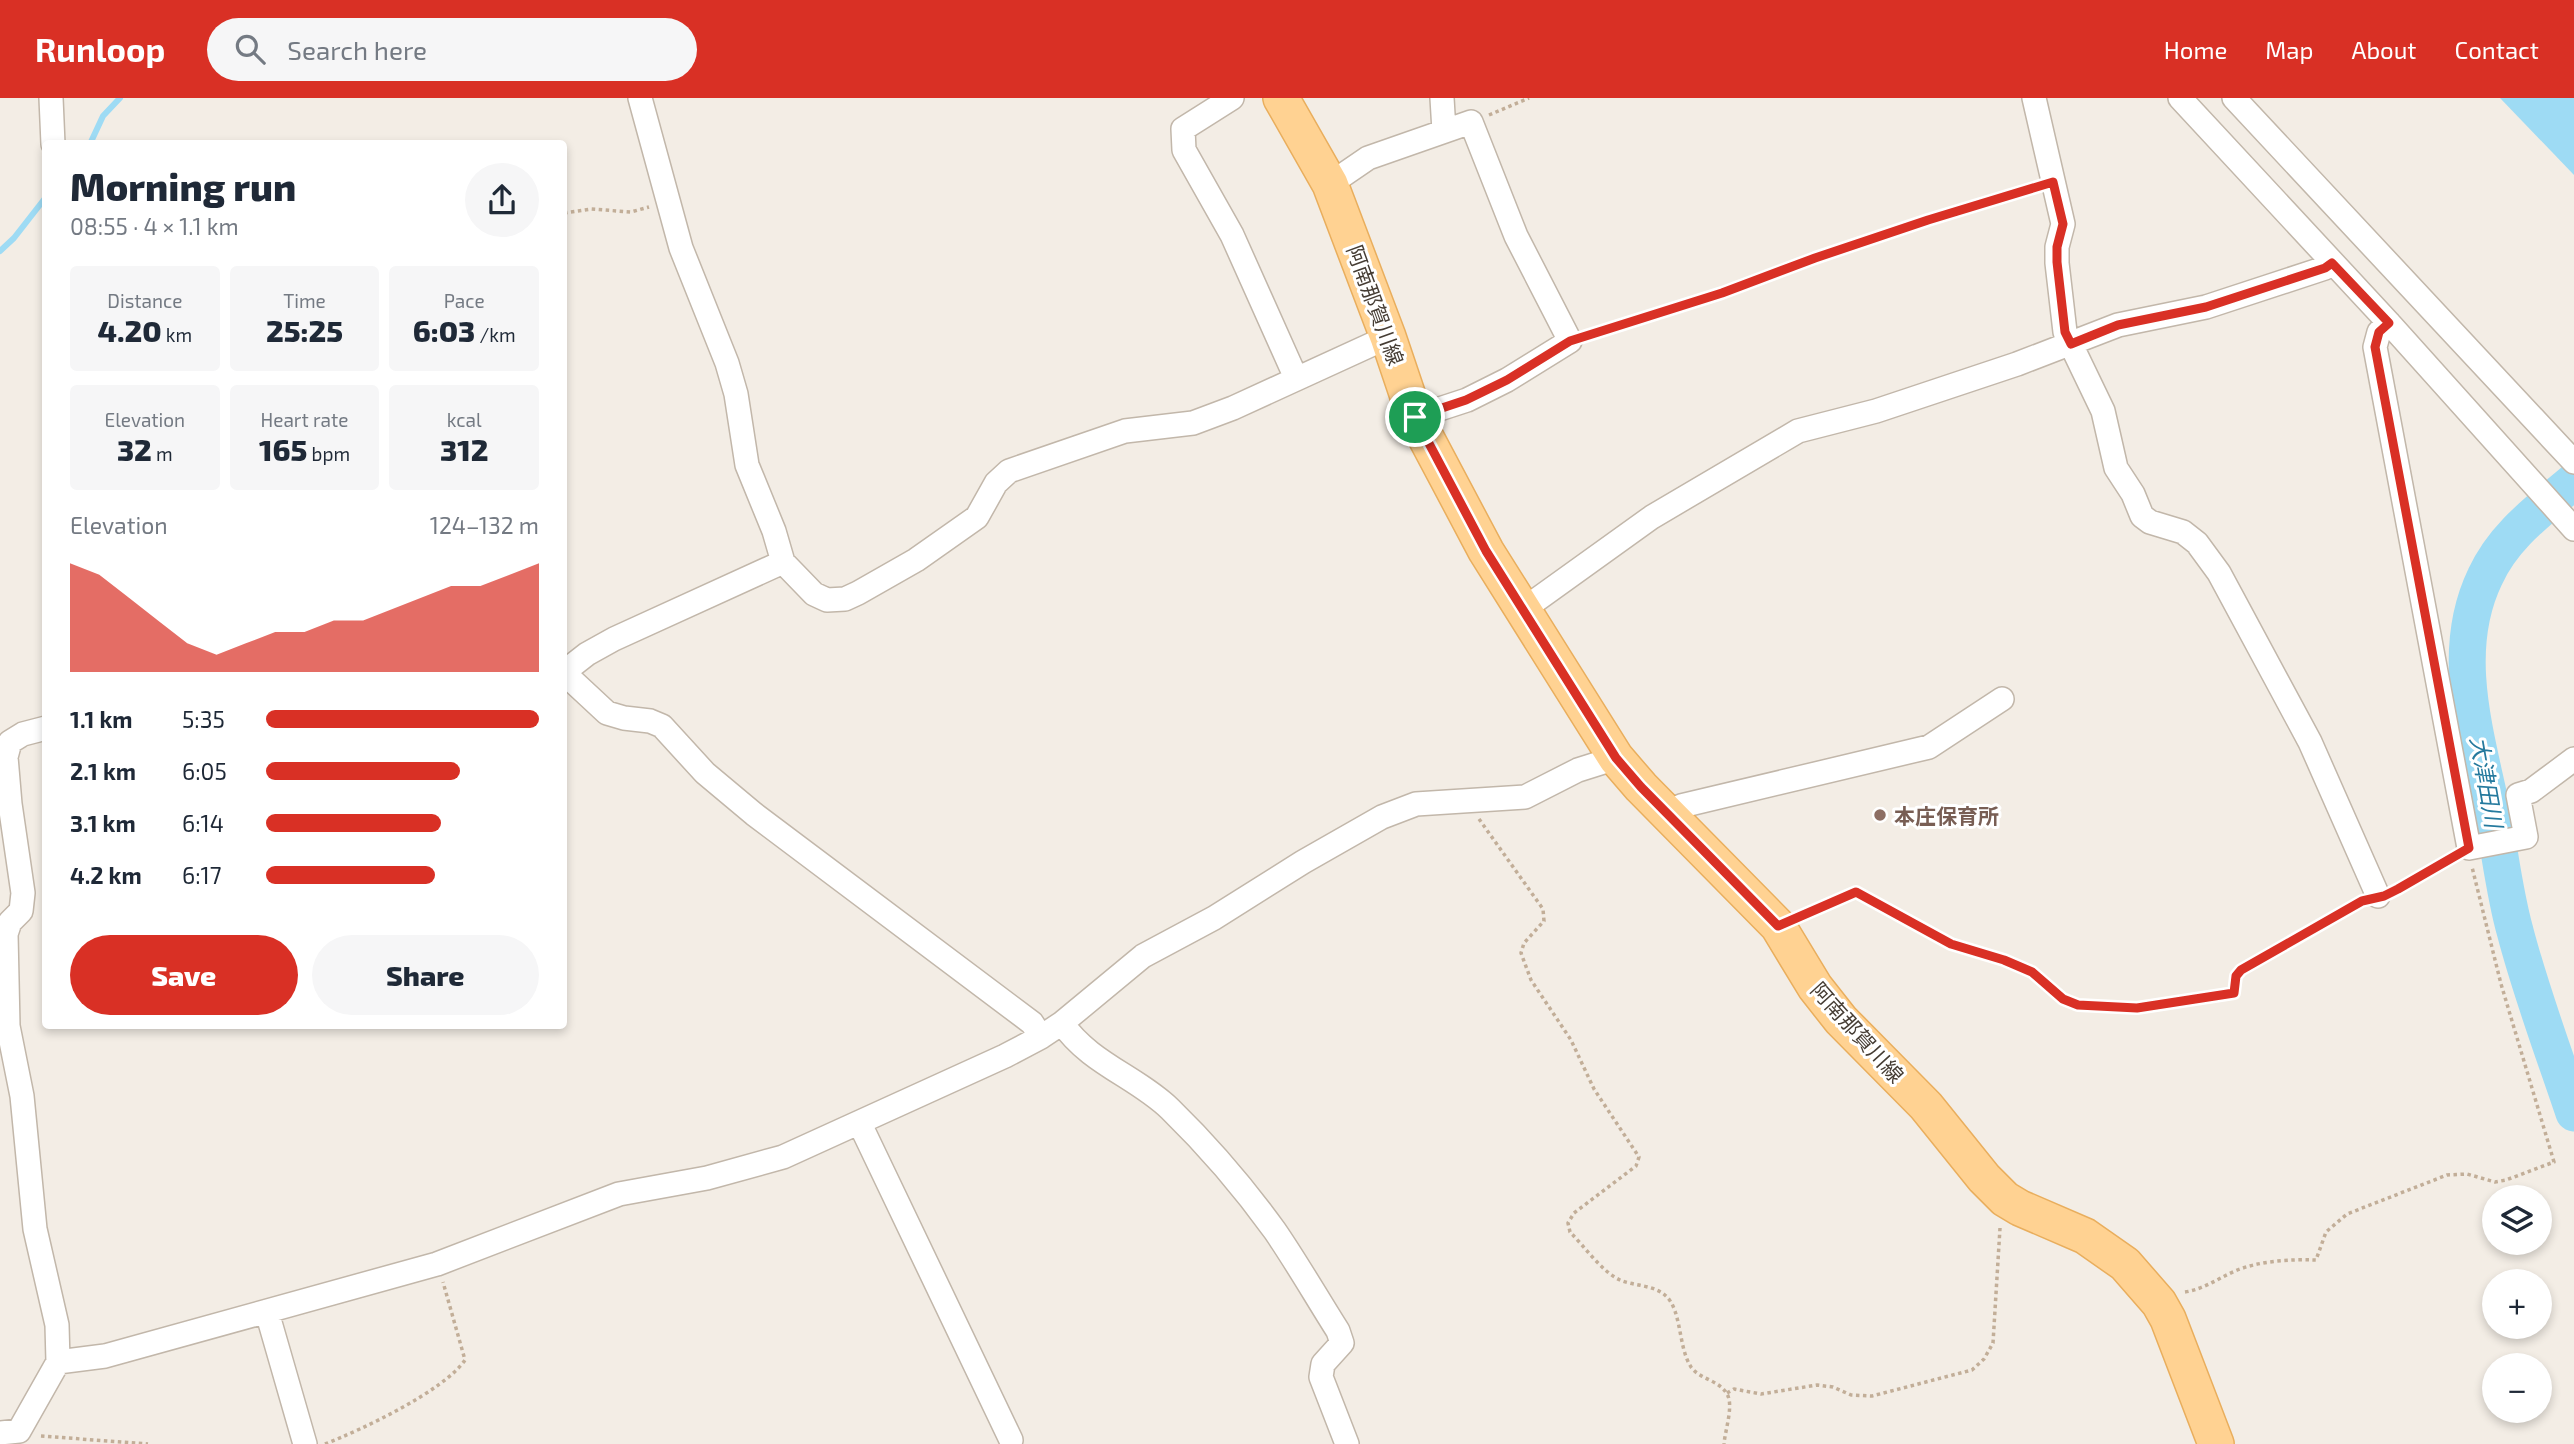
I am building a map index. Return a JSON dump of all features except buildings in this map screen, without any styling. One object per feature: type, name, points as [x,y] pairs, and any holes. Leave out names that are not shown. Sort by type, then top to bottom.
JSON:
[{"type":"main road","name":"阿南那賀川線","points":[[1281,98],[1330,184],[1415,417],[1486,551],[1616,758],[1778,926],[1815,987],[1841,1020],[1926,1106],[1984,1178],[2005,1199],[2020,1208],[2085,1236],[2124,1264],[2159,1303],[2168,1319],[2216,1444]]},
{"type":"street","points":[[51,98],[53,140]]},
{"type":"street","points":[[640,98],[681,248],[727,363],[736,394],[747,465],[774,531],[783,562],[814,594],[827,600],[845,598],[916,560],[977,517],[996,484],[1009,471],[1125,431],[1193,423],[1233,408],[1388,337]]},
{"type":"street","points":[[1232,98],[1183,130],[1184,150],[1232,235],[1296,377]]},
{"type":"street","points":[[1441,98],[1444,131]]},
{"type":"street","points":[[2034,98],[2063,224],[2057,247],[2057,262],[2065,332],[2104,411],[2116,468],[2143,516],[2150,522],[2183,532],[2197,543],[2219,572],[2310,742],[2378,896]]},
{"type":"street","points":[[2180,98],[2389,323],[2574,529]]},
{"type":"street","points":[[2234,98],[2574,462]]},
{"type":"street","points":[[1330,184],[1368,158],[1471,122],[1516,236],[1570,341],[1507,380],[1466,400],[1415,417]]},
{"type":"street","points":[[1524,609],[1652,517],[1798,431],[1876,411],[2071,344],[2118,325],[2206,307],[2325,268],[2332,263]]},
{"type":"street","points":[[2389,323],[2379,332],[2375,347],[2473,848],[2526,837],[2518,795],[2531,791],[2574,759]]},
{"type":"street","points":[[567,671],[587,654],[614,639],[783,562]]},
{"type":"street","points":[[567,676],[607,713],[650,721],[662,726],[705,773],[754,814],[1032,1023],[1041,1037]]},
{"type":"street","points":[[1671,816],[1681,806],[1929,747],[2002,699]]},
{"type":"street","points":[[9,1432],[58,1362],[57,1325],[35,1229],[22,1096],[8,1026],[6,989],[6,934],[10,922],[21,911],[23,893],[6,757],[10,742],[23,734],[42,729]]},
{"type":"street","points":[[58,1362],[105,1356],[438,1264],[619,1194],[707,1178],[783,1157],[860,1124],[1041,1037],[1143,956],[1214,918],[1303,862],[1382,817],[1416,804],[1525,797],[1578,770],[1616,758]]},
{"type":"street","points":[[1062,1023],[1072,1038],[1088,1051],[1168,1107],[1237,1183],[1277,1234],[1338,1331],[1342,1343],[1323,1364],[1321,1377],[1347,1444]]},
{"type":"street","points":[[860,1124],[1011,1440]]},
{"type":"street","points":[[267,1312],[305,1444]]},
{"type":"path","points":[[1471,122],[1529,98]]},
{"type":"path","points":[[1570,341],[1722,293],[1928,220],[2053,182]]},
{"type":"path","points":[[567,213],[592,209],[631,212],[668,202]]},
{"type":"path","points":[[1470,801],[1473,811],[1543,909],[1544,921],[1524,943],[1521,953],[1531,980],[1571,1040],[1594,1089],[1639,1157],[1636,1166],[1574,1213],[1568,1223],[1570,1232],[1610,1274],[1622,1281],[1666,1296],[1673,1308],[1686,1357],[1693,1370],[1727,1393],[1729,1401],[1724,1444]]},
{"type":"path","points":[[1778,926],[1856,892],[1951,944],[2004,960],[2032,972],[2063,999],[2078,1005],[2137,1008],[2234,993],[2236,976],[2241,970],[2362,901],[2384,896],[2473,848],[2478,899],[2554,1161],[2495,1182],[2467,1174],[2447,1175],[2347,1214],[2326,1232],[2316,1260],[2298,1260],[2237,1270],[2203,1289],[2182,1293],[2159,1303]]},
{"type":"path","points":[[1727,1393],[1734,1389],[1760,1394],[1817,1385],[1833,1387],[1851,1395],[1872,1396],[1972,1370],[1984,1359],[1993,1343],[1999,1236],[2005,1199]]},
{"type":"path","points":[[325,1444],[441,1385],[465,1360],[438,1264]]},
{"type":"path","points":[[9,1432],[148,1444]]},
{"type":"water","points":[[2500,98],[2574,98],[2574,175]]},
{"type":"waterway","points":[[92,140],[103,116],[120,98]]},
{"type":"waterway","points":[[0,251],[14,238],[42,202]]},
{"type":"waterway","name":"大津田川","points":[[2574,481],[2524,524],[2493,562],[2474,605],[2467,664],[2473,723],[2511,916],[2535,1000],[2574,1113]]},
{"type":"place","name":"本庄保育所","points":[[1880,815]]},
{"type":"route","points":[[2053,182],[2063,224],[2057,247],[2057,262],[2065,332],[2071,344],[2118,325],[2206,307],[2325,268],[2332,263],[2389,323],[2379,332],[2375,347],[2469,848],[2384,896],[2362,901],[2241,970],[2236,976],[2234,993],[2137,1008],[2078,1005],[2063,999],[2032,972],[2004,960],[1951,944],[1856,892],[1778,926],[1641,787],[1616,758],[1486,551],[1415,417],[1466,400],[1507,380],[1570,341],[1631,324],[1928,220],[2053,182]]}]
